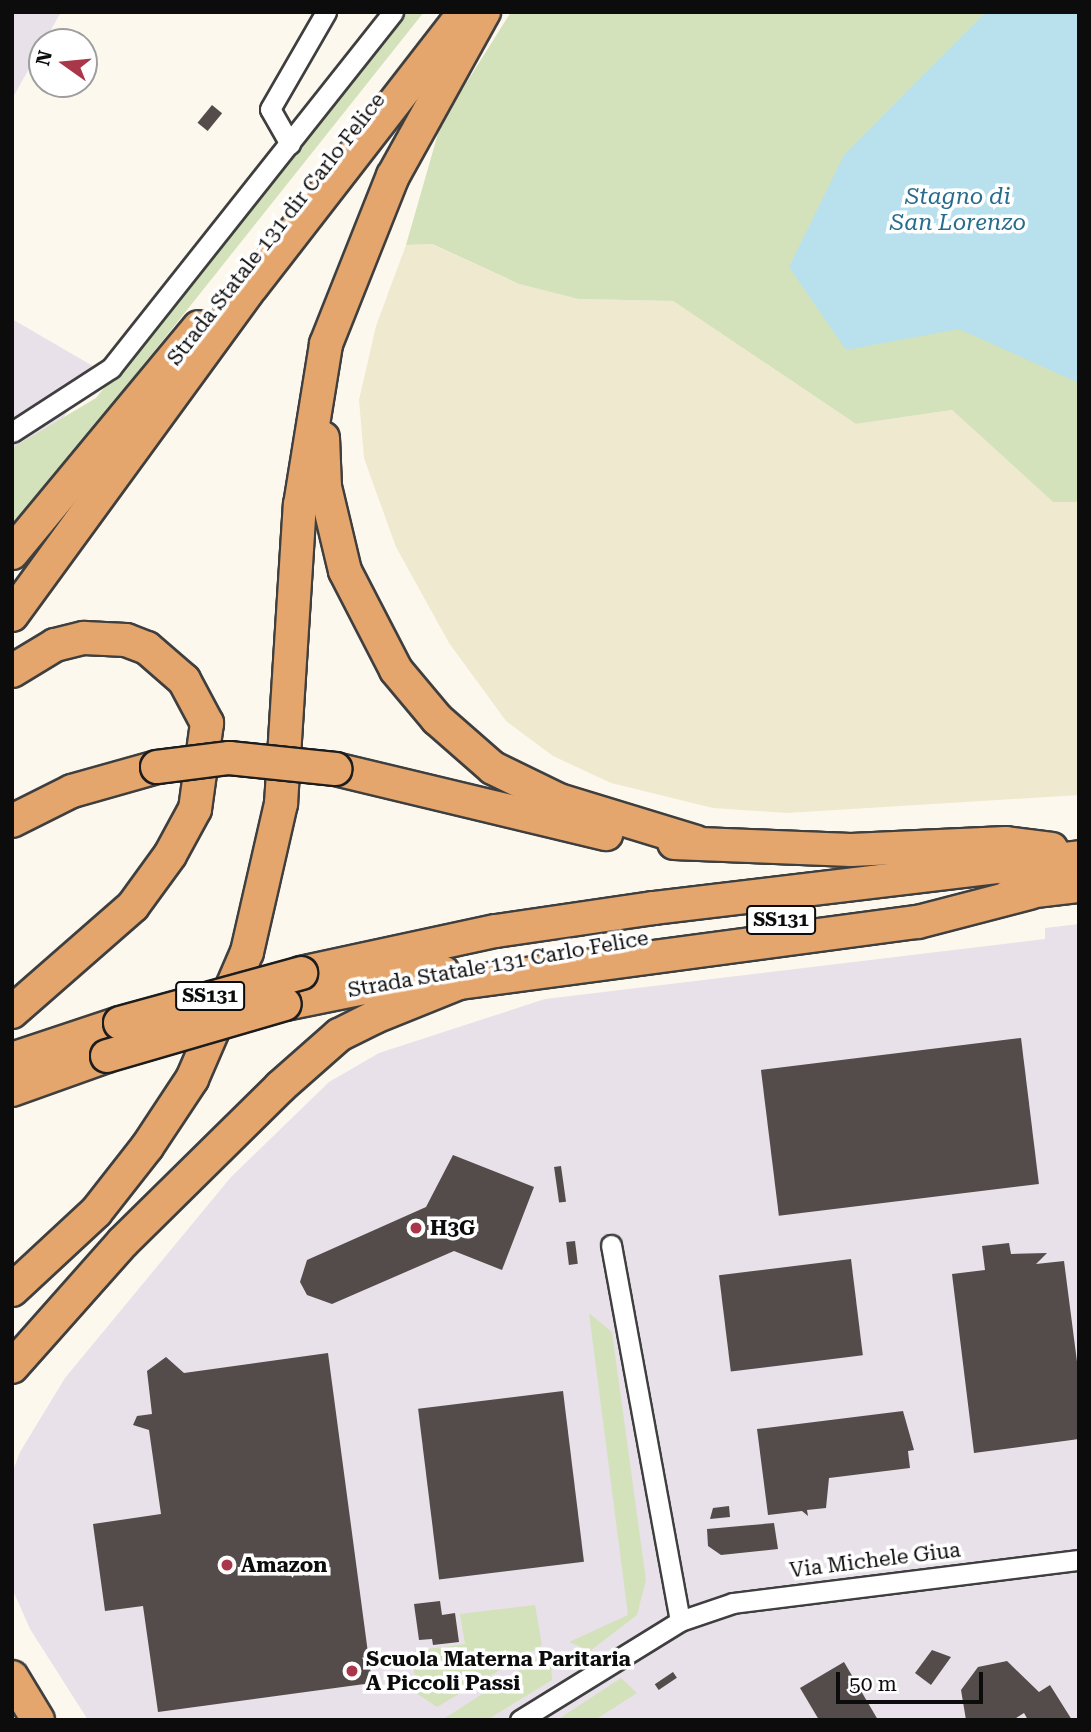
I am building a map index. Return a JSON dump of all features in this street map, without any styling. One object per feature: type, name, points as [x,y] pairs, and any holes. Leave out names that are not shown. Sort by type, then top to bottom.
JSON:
[{"type":"highway","name":"Strada Statale 131 dir Carlo Felice","points":[[105,445],[447,12]]},
{"type":"highway","points":[[12,615],[253,285],[465,12]]},
{"type":"highway","points":[[12,1290],[96,1212],[147,1147],[192,1079],[247,952],[281,804],[309,421],[326,344],[360,255],[424,111],[484,12]]},
{"type":"highway","points":[[360,255],[328,387],[323,456],[336,543],[364,617],[437,719],[493,768],[603,817],[696,842]]},
{"type":"highway","points":[[12,553],[105,445]]},
{"type":"highway","points":[[12,606],[105,445]]},
{"type":"highway","points":[[12,671],[55,645],[84,638],[126,640],[147,648],[184,680],[207,723],[195,809],[170,855],[134,906],[12,1012]]},
{"type":"highway","points":[[12,821],[72,791],[156,767],[229,758],[335,769],[560,825],[655,844],[696,842],[851,850],[1006,843],[1079,855]]},
{"type":"highway","name":"Strada Statale 131 Carlo Felice","points":[[12,1059],[120,1023],[302,973],[496,931],[628,911],[1079,855]]},
{"type":"highway","name":"Strada Statale 131 Carlo Felice","points":[[12,1090],[107,1056],[285,1004],[587,944],[1079,886]]},
{"type":"highway","points":[[12,1367],[123,1242],[280,1087],[339,1035],[425,994],[647,953],[918,922],[1029,892]]},
{"type":"highway","points":[[12,1677],[38,1720]]},
{"type":"highway","points":[[12,1713],[17,1720]]},
{"type":"street","points":[[290,144],[270,109],[326,12]]},
{"type":"street","points":[[12,432],[111,368],[393,12]]},
{"type":"street","points":[[611,1245],[680,1621]]},
{"type":"street","name":"Via Michele Giua","points":[[520,1720],[680,1621],[788,1593],[1079,1560]]},
{"type":"shaded area","points":[[12,12],[61,12],[52,28],[28,28],[28,71],[12,99]]},
{"type":"shaded area","points":[[431,244],[519,284],[578,299],[673,301],[856,424],[952,410],[1053,502],[1079,502],[1079,795],[787,813],[713,808],[611,783],[553,756],[506,721],[449,643],[396,547],[364,458],[359,400],[376,326],[406,245]]},
{"type":"shaded area","points":[[12,319],[98,369],[12,490]]},
{"type":"shaded area","points":[[1079,924],[1079,1720],[88,1720],[30,1629],[12,1588],[12,1473],[20,1452],[65,1378],[231,1177],[329,1082],[379,1053],[545,999],[1045,939],[1045,928]]},
{"type":"green space","points":[[405,12],[424,12],[12,530],[12,448],[96,398]]},
{"type":"green space","points":[[511,12],[1079,12],[1079,502],[1053,502],[952,410],[856,424],[673,301],[578,299],[519,284],[432,244],[406,245],[441,123]]},
{"type":"green space","points":[[589,1313],[612,1332],[646,1580],[637,1615],[590,1651],[569,1642],[628,1615]]},
{"type":"green space","points":[[535,1605],[542,1645],[437,1707],[416,1693],[412,1651],[465,1644],[460,1614]]},
{"type":"green space","points":[[550,1650],[552,1680],[487,1720],[442,1720]]},
{"type":"green space","points":[[621,1678],[637,1693],[595,1720],[557,1720]]},
{"type":"water","name":"Stagno di San Lorenzo","points":[[986,12],[1079,12],[1079,383],[959,329],[846,350],[789,267],[844,155]]},
{"type":"building","points":[[212,105],[222,113],[208,131],[198,123]]},
{"type":"building","points":[[1021,1038],[1039,1184],[779,1216],[761,1070]]},
{"type":"building","points":[[453,1155],[534,1187],[502,1270],[454,1251],[332,1304],[307,1295],[300,1282],[307,1260],[426,1207]]},
{"type":"building","points":[[561,1166],[566,1202],[559,1203],[554,1167]]},
{"type":"building","points":[[575,1241],[578,1264],[569,1265],[566,1242]]},
{"type":"building","points":[[1009,1243],[1011,1254],[1047,1253],[1036,1264],[1064,1261],[1079,1377],[1079,1439],[974,1453],[952,1274],[985,1270],[982,1246]]},
{"type":"building","points":[[851,1259],[863,1355],[731,1371],[719,1275]]},
{"type":"building","name":"Amazon","points":[[328,1353],[372,1683],[158,1712],[143,1606],[105,1611],[93,1524],[161,1514],[149,1430],[133,1425],[137,1416],[152,1414],[147,1371],[166,1357],[184,1373]]},
{"type":"building","points":[[563,1391],[584,1562],[439,1580],[418,1409]]},
{"type":"building","points":[[903,1411],[914,1450],[908,1451],[910,1468],[829,1478],[826,1508],[807,1510],[808,1516],[802,1511],[768,1515],[757,1429]]},
{"type":"building","points":[[729,1506],[730,1517],[710,1519],[713,1508]]},
{"type":"building","points":[[774,1523],[778,1549],[721,1555],[708,1546],[707,1529]]},
{"type":"building","points":[[440,1601],[442,1615],[455,1613],[459,1642],[433,1645],[432,1639],[419,1640],[414,1604]]},
{"type":"building","points":[[932,1650],[951,1657],[931,1685],[915,1673]]},
{"type":"building","points":[[1007,1661],[1039,1692],[1050,1685],[1072,1720],[1028,1720],[1024,1713],[1013,1720],[966,1720],[961,1690],[978,1667]]},
{"type":"building","points":[[844,1662],[878,1720],[819,1720],[800,1688]]},
{"type":"building","points":[[673,1672],[677,1678],[659,1690],[655,1684]]},
{"type":"place","name":"H3G","points":[[416,1228]]},
{"type":"place","name":"Amazon","points":[[227,1565]]},
{"type":"place","name":"Scuola Materna Paritaria A Piccoli Passi","points":[[352,1671]]}]
